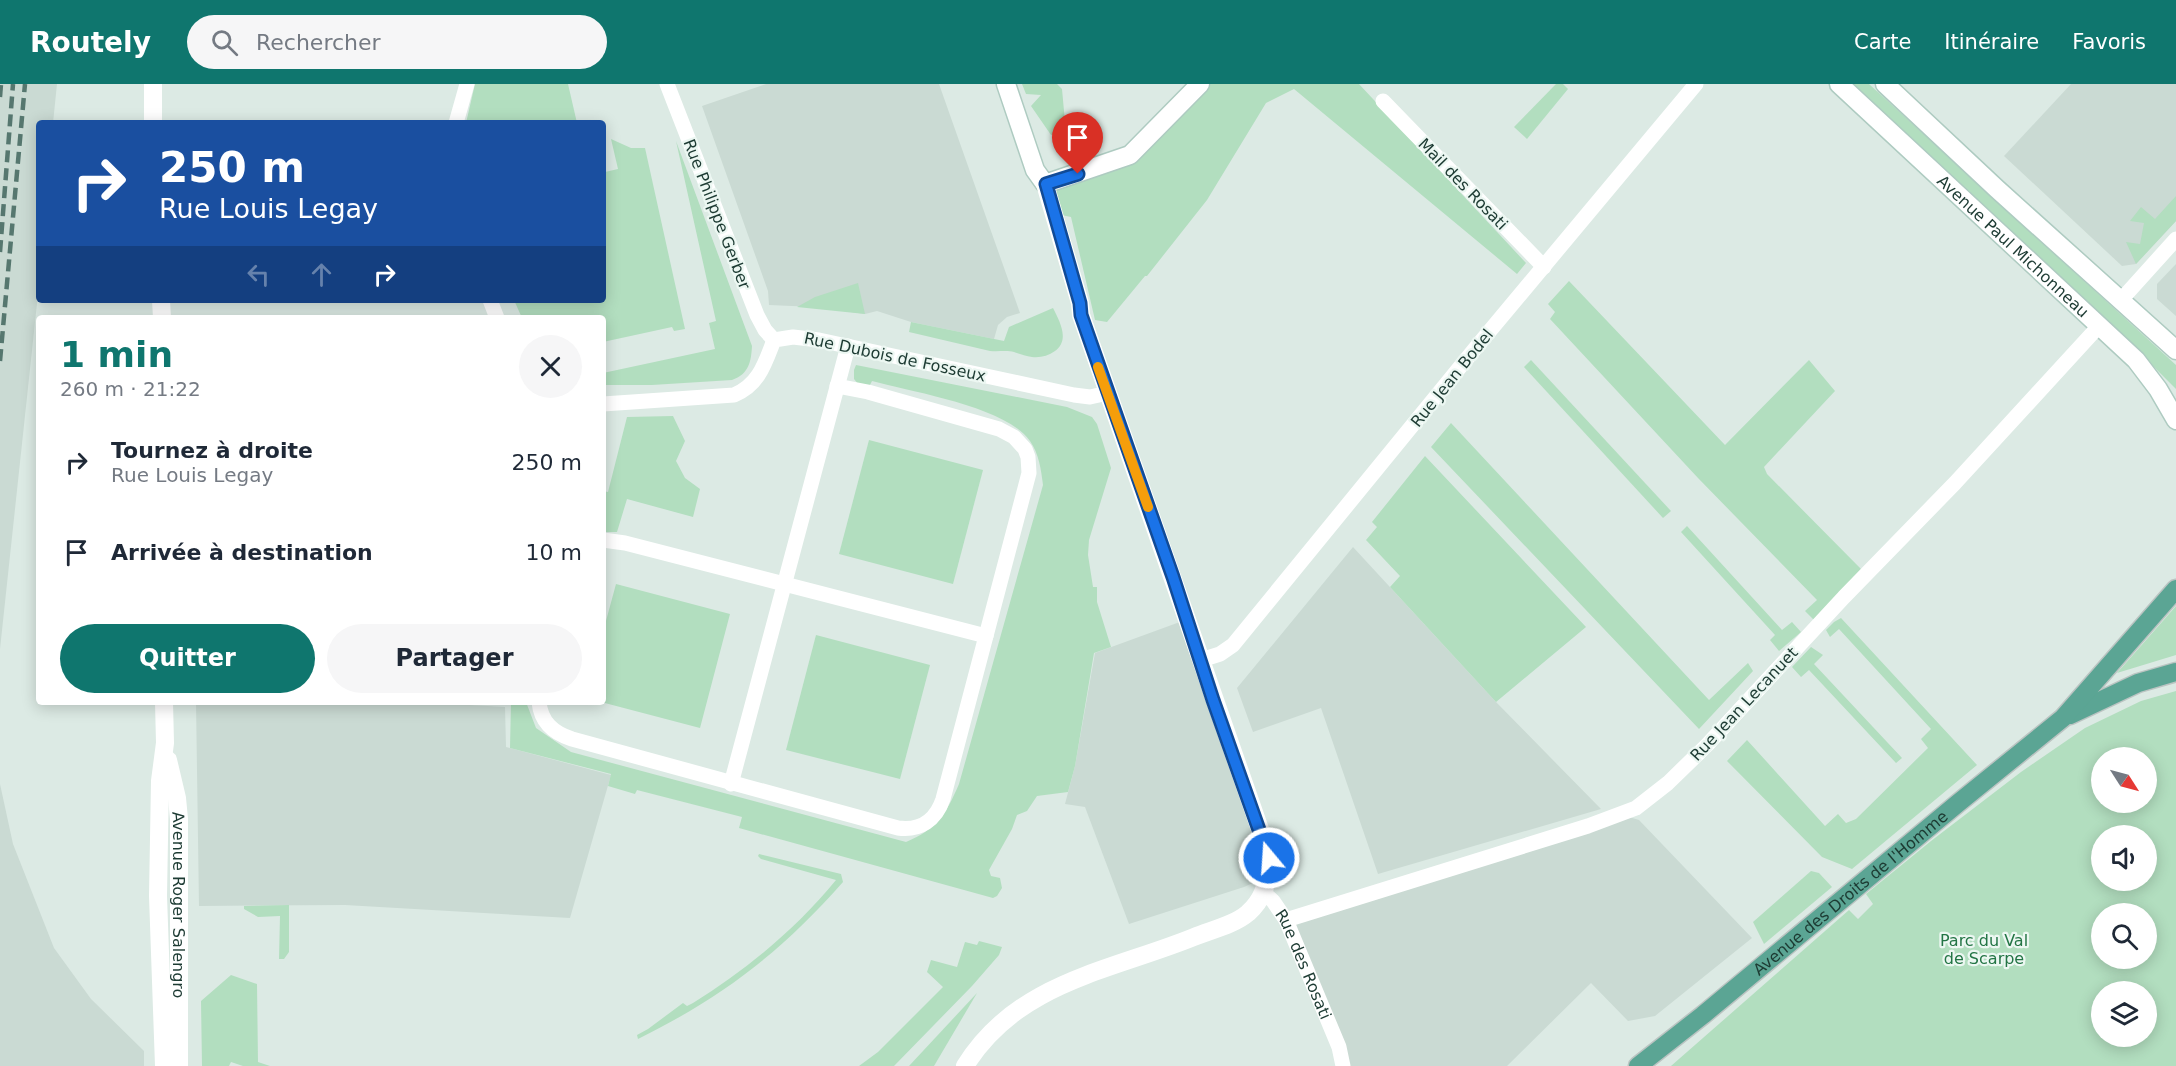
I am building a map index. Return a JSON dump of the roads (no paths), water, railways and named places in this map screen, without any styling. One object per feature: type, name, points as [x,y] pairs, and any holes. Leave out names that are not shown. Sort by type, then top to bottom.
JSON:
[{"type":"main road","points":[[2063,718],[2176,589]]},
{"type":"main road","points":[[2063,718],[2138,683],[2176,672]]},
{"type":"main road","name":"Avenue des Droits de l'Homme","points":[[1638,1066],[2063,718]]},
{"type":"street","points":[[153,84],[153,120]]},
{"type":"street","points":[[457,120],[467,84]]},
{"type":"street","name":"Rue Philippe Gerber","points":[[667,84],[757,315],[765,330],[774,340]]},
{"type":"street","name":"Rue des Rosati","points":[[1006,84],[1035,170],[1046,184],[1080,303],[1081,315],[1269,858],[1268,876],[1263,892],[1273,901],[1286,920],[1340,1047],[1343,1066]]},
{"type":"street","points":[[1046,184],[1130,155],[1200,84]]},
{"type":"street","name":"Rue Jean Bodel","points":[[1201,660],[1220,654],[1233,645],[1478,345],[1696,84]]},
{"type":"street","name":"Avenue Paul Michonneau","points":[[1839,84],[2144,369],[2176,420]]},
{"type":"street","name":"Avenue Paul Michonneau","points":[[1885,84],[1997,189],[2176,350]]},
{"type":"street","name":"Mail des Rosati","points":[[1383,101],[1544,267]]},
{"type":"street","points":[[2121,300],[2176,239]]},
{"type":"street","name":"Rue Jean Lecanuet","points":[[1286,920],[1588,826],[1636,808],[1649,799],[1707,745],[1851,590],[1955,483],[2099,326]]},
{"type":"street","name":"Rue Dubois de Fosseux","points":[[774,340],[793,337],[848,346],[1074,395],[1090,396],[1108,393]]},
{"type":"street","points":[[606,404],[734,395],[755,381],[774,340]]},
{"type":"street","points":[[731,784],[848,346]]},
{"type":"street","points":[[540,705],[543,718],[563,736],[898,828],[911,829],[928,822],[940,808],[944,799],[1029,473],[1028,457],[1025,449],[1014,438],[999,429],[868,392],[837,387]]},
{"type":"street","points":[[606,540],[625,543],[986,636]]},
{"type":"street","name":"Avenue Roger Salengro","points":[[164,705],[165,743],[178,808],[179,1066]]},
{"type":"street","name":"Avenue Roger Salengro","points":[[164,1066],[158,896],[160,773],[165,743]]},
{"type":"street","points":[[965,1066],[987,1037],[1044,993],[1081,976],[1155,951],[1234,920],[1247,913],[1263,892]]},
{"type":"railway","points":[[0,97],[1,84]]},
{"type":"railway","points":[[0,252],[13,84]]},
{"type":"railway","points":[[0,361],[25,84]]},
{"type":"park label","name":"Parc du Val de Scarpe","points":[[1984,949]]}]
